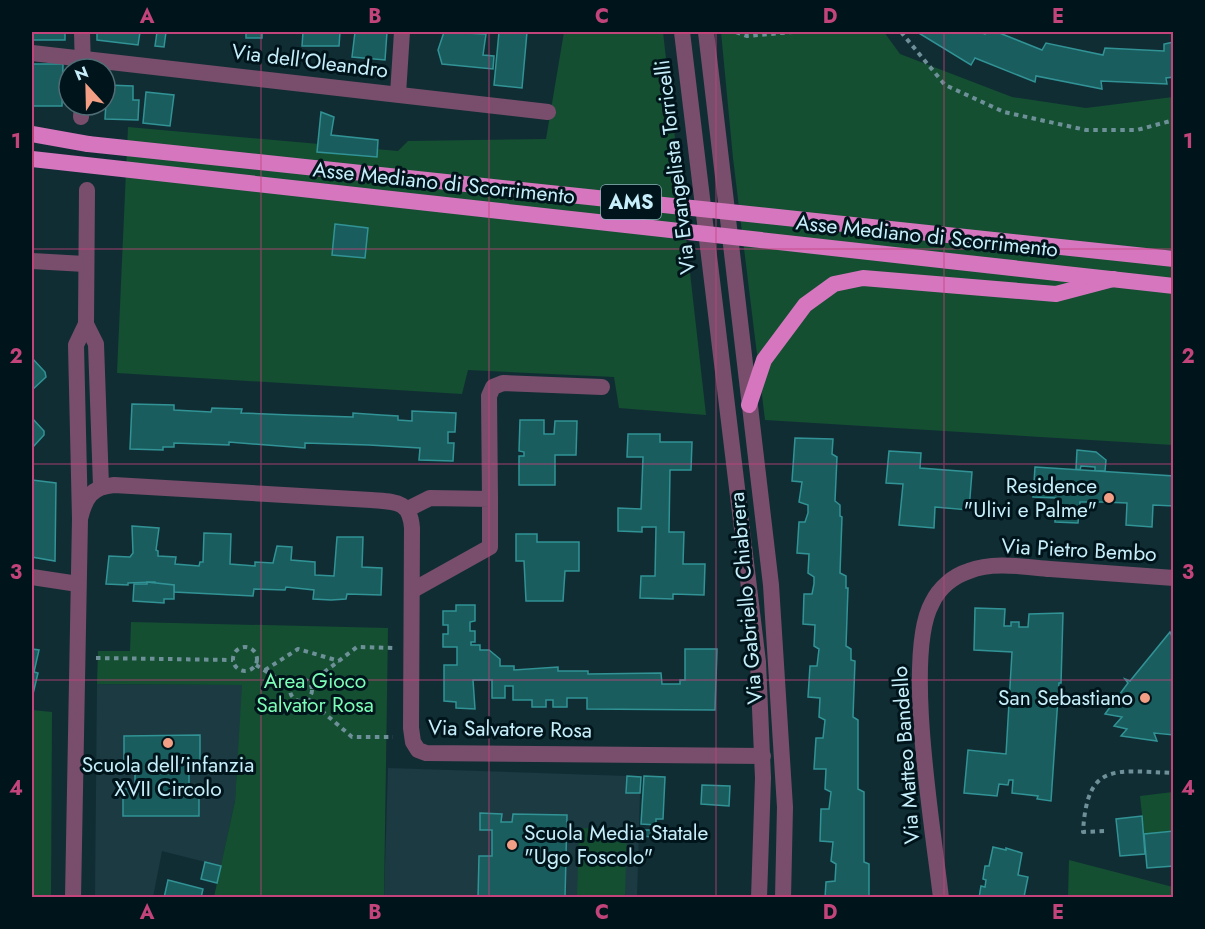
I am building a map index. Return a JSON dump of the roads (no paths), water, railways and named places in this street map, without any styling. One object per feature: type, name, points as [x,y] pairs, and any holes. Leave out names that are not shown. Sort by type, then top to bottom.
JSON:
[{"type":"highway","name":"Asse Mediano di Scorrimento","points":[[32,134],[88,144],[1173,259]]},
{"type":"highway","name":"Asse Mediano di Scorrimento","points":[[32,159],[1173,286]]},
{"type":"highway","points":[[749,405],[764,360],[805,305],[834,284],[863,278],[1056,294],[1114,279]]},
{"type":"street","points":[[82,32],[83,57]]},
{"type":"street","points":[[398,94],[402,32]]},
{"type":"street","name":"Via Evangelista Torricelli","points":[[682,32],[713,297]]},
{"type":"street","name":"Via Gabriello Chiabrera","points":[[706,32],[771,585],[785,807],[783,897]]},
{"type":"street","name":"Via dell'Oleandro","points":[[32,53],[57,58]]},
{"type":"street","name":"Via dell'Oleandro","points":[[117,66],[398,94],[548,112]]},
{"type":"street","points":[[87,190],[86,324],[96,344],[101,486]]},
{"type":"street","points":[[32,261],[85,264]]},
{"type":"street","name":"Via Gabriello Chiabrera","points":[[713,297],[752,605],[763,756],[759,897]]},
{"type":"street","points":[[73,897],[80,519],[76,345],[86,324]]},
{"type":"street","points":[[412,590],[490,547],[489,396],[493,387],[502,383],[602,387]]},
{"type":"street","points":[[80,519],[89,495],[101,486],[132,485],[371,500],[391,502],[408,509],[430,498],[490,499]]},
{"type":"street","name":"Via Salvatore Rosa","points":[[408,509],[412,528],[411,728],[413,742],[418,750],[426,753],[763,756]]},
{"type":"street","name":"Via Pietro Bembo","points":[[949,581],[970,570],[1000,566],[1173,578]]},
{"type":"street","points":[[32,577],[78,584]]},
{"type":"street","name":"Via Matteo Bandello","points":[[941,897],[922,727],[921,653],[923,628],[932,603],[949,581]]},
{"type":"place","name":"Residence \"Ulivi e Palme\"","points":[[1109,498]]},
{"type":"place","name":"San Sebastiano","points":[[1145,698]]},
{"type":"place","name":"Scuola dell'infanzia XVII Circolo","points":[[168,743]]},
{"type":"place","name":"Scuola Media Statale \"Ugo Foscolo\"","points":[[512,845]]},
{"type":"park label","name":"Area Gioco Salvator Rosa","points":[[315,693]]}]
